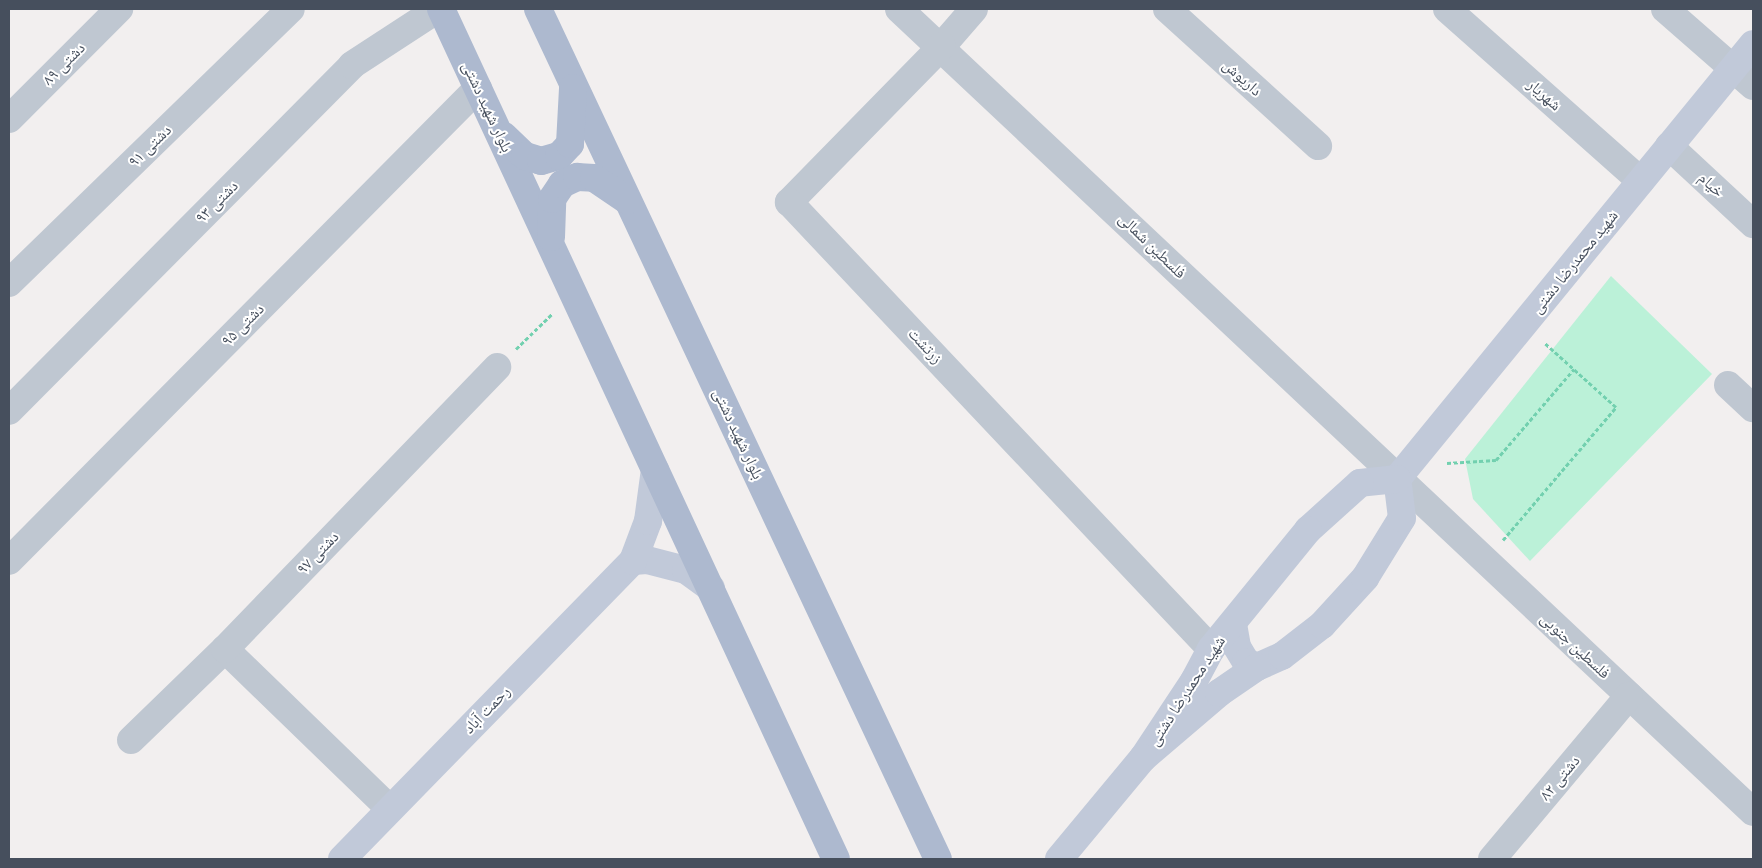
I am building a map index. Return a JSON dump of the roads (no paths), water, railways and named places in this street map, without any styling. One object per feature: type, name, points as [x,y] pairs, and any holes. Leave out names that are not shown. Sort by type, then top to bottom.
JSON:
[{"type":"main road","name":"بلوار شهید دشتی","points":[[439,9],[478,88],[836,859]]},
{"type":"main road","name":"بلوار شهید دشتی","points":[[538,9],[938,859]]},
{"type":"main road","points":[[495,125],[525,156],[541,161],[559,156],[570,144],[573,83]]},
{"type":"main road","points":[[551,246],[552,199],[562,184],[577,178],[594,178],[628,201]]},
{"type":"street","name":"دشتی ۸۹","points":[[9,119],[119,9]]},
{"type":"street","name":"دشتی ۹۱","points":[[9,283],[291,9]]},
{"type":"street","name":"دشتی ۹۳","points":[[9,411],[352,65],[439,9]]},
{"type":"street","name":"فلسطین شمالی","points":[[899,9],[942,46],[1403,472]]},
{"type":"street","points":[[942,46],[974,9]]},
{"type":"street","name":"داریوش","points":[[1167,9],[1318,146]]},
{"type":"street","name":"شهریار","points":[[1447,9],[1642,181]]},
{"type":"street","points":[[1664,9],[1734,67],[1753,86]]},
{"type":"street","name":"شهید محمدرضا دشتی","points":[[1059,859],[1143,758],[1194,681],[1211,649],[1233,624],[1268,577],[1336,504],[1360,483],[1403,472],[1753,44]]},
{"type":"street","name":"زرتشت","points":[[942,46],[789,202],[1211,649]]},
{"type":"street","name":"دشتی ۹۵","points":[[9,562],[478,88]]},
{"type":"street","name":"خیام","points":[[1669,146],[1753,224]]},
{"type":"street","name":"دشتی ۹۷","points":[[130,740],[224,649],[497,367]]},
{"type":"street","points":[[1728,385],[1753,408]]},
{"type":"street","points":[[655,469],[648,521],[633,561],[647,560],[686,570],[711,588]]},
{"type":"street","name":"شهید محمدرضا دشتی","points":[[1143,758],[1219,694],[1257,667],[1299,645],[1322,625],[1365,578],[1402,518],[1403,472]]},
{"type":"street","name":"فلسطین جنوبی","points":[[1403,472],[1484,561],[1753,812]]},
{"type":"street","name":"رحمت آباد","points":[[342,859],[633,561]]},
{"type":"street","name":"شهید محمدرضا دشتی","points":[[1233,624],[1238,647],[1246,662],[1257,667]]},
{"type":"street","points":[[224,649],[390,810]]},
{"type":"street","name":"دشتی ۸۲","points":[[1492,859],[1629,696]]}]
